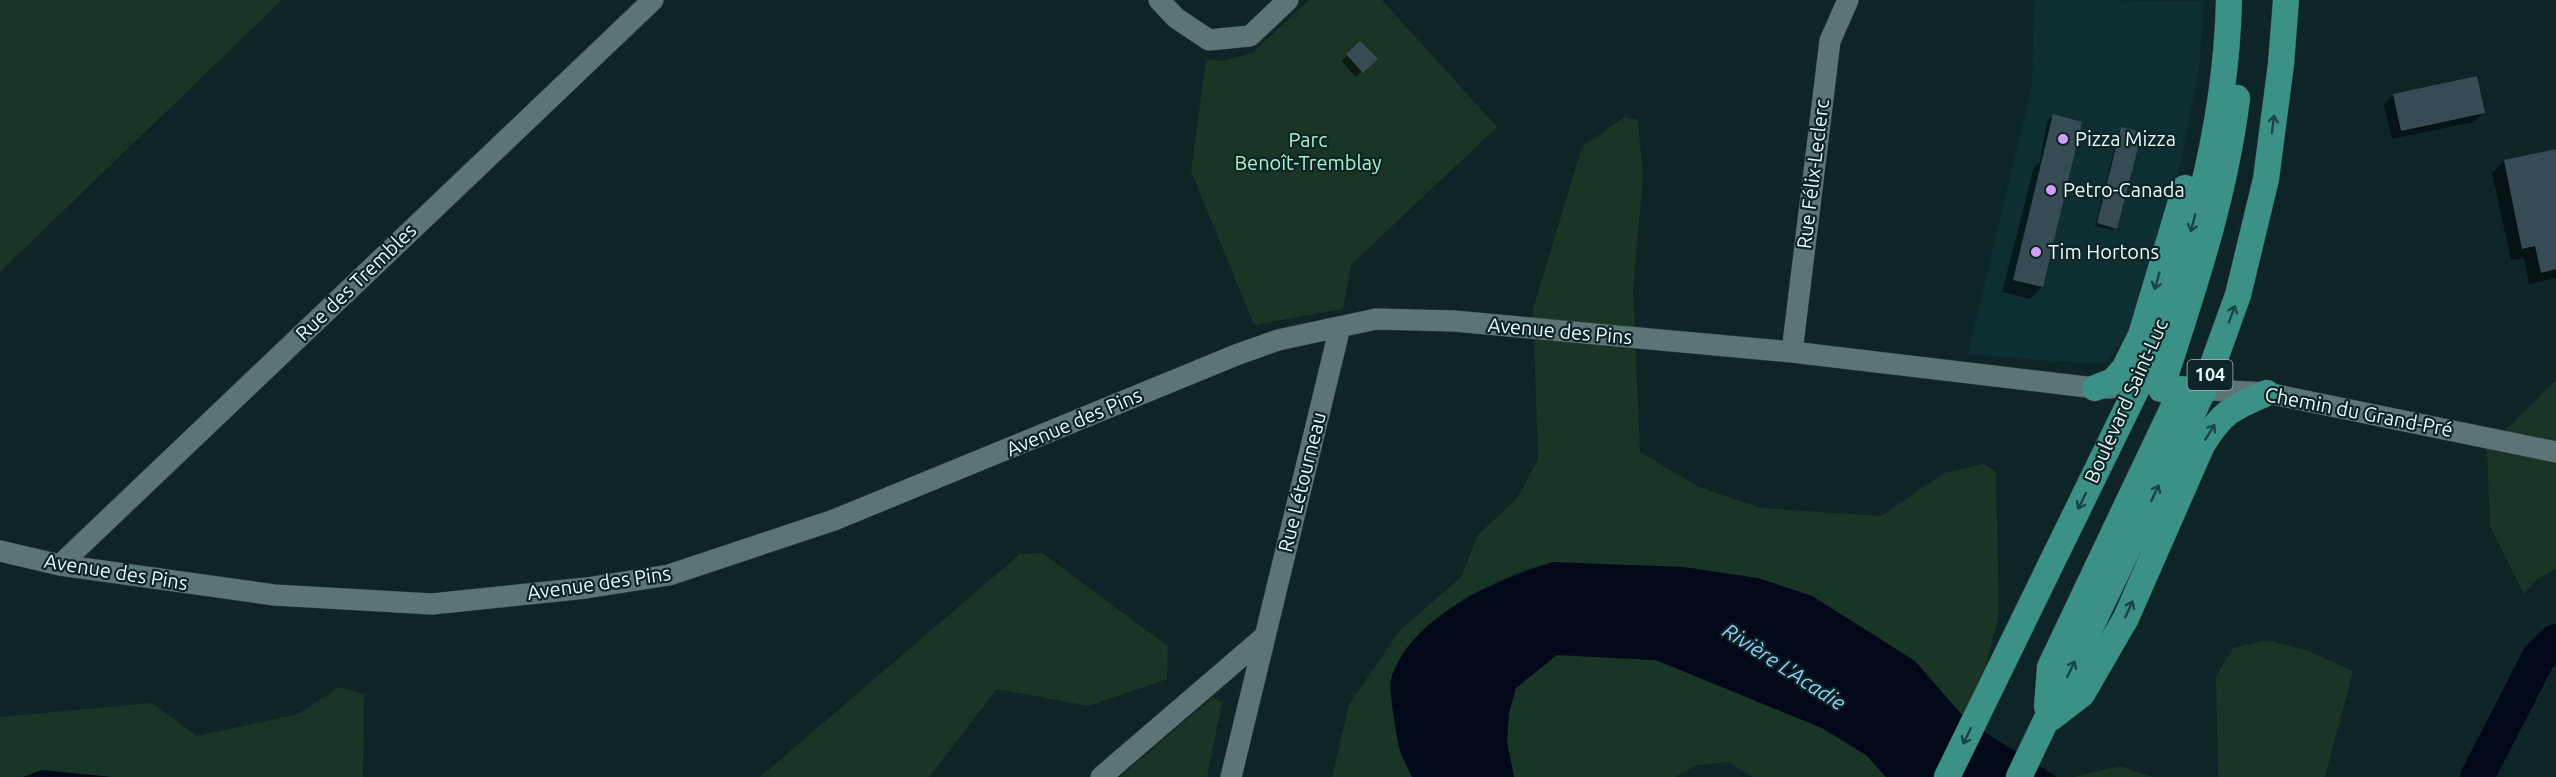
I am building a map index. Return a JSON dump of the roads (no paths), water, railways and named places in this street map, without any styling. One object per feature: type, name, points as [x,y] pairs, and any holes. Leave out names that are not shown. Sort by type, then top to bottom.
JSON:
[{"type":"main road","points":[[2095,388],[2113,381],[2124,369],[2141,335],[2193,165],[2208,89],[2215,21],[2221,0]]},
{"type":"main road","name":"Boulevard Saint-Luc","points":[[2171,389],[2158,336],[2188,245],[2210,159],[2221,92],[2229,0]]},
{"type":"main road","points":[[2019,777],[2046,722],[2050,667],[2171,389],[2209,243],[2231,143],[2245,33],[2236,0]]},
{"type":"main road","name":"Boulevard Saint-Luc","points":[[1947,777],[1987,695],[2171,389],[2238,295],[2266,179],[2281,64],[2286,0]]},
{"type":"main road","points":[[2046,722],[2082,694],[2126,618],[2202,445],[2217,422],[2230,409],[2267,393]]},
{"type":"street","name":"Rue des Trembles","points":[[60,565],[653,0]]},
{"type":"street","points":[[1159,0],[1176,18],[1209,40],[1250,36],[1288,0]]},
{"type":"street","name":"Rue Félix-Leclerc","points":[[1791,352],[1830,41],[1848,0]]},
{"type":"street","name":"Avenue des Pins","points":[[0,551],[60,565],[274,595],[432,604],[586,588],[669,575],[834,520],[1236,355],[1278,340],[1376,319],[1454,321],[1791,352],[2095,388],[2171,389]]},
{"type":"street","name":"Rue Létourneau","points":[[1231,777],[1340,327]]},
{"type":"street","name":"Chemin du Grand-Pré","points":[[2171,389],[2267,393],[2556,452]]},
{"type":"street","points":[[1101,777],[1264,638]]},
{"type":"water","points":[[1553,562],[1683,567],[1758,578],[1812,596],[1915,661],[1968,722],[2057,777],[1886,777],[1866,755],[1822,728],[1656,660],[1557,655],[1516,688],[1509,713],[1507,742],[1514,777],[1412,777],[1399,747],[1390,684],[1401,657],[1436,619],[1458,604],[1506,579]]},
{"type":"water","points":[[42,770],[111,777],[23,777]]},
{"type":"waterway","name":"Rivière L'Acadie","points":[[2477,777],[2539,657],[2556,641]]},
{"type":"place","name":"Pizza Mizza","points":[[2063,139]]},
{"type":"place","name":"Petro-Canada","points":[[2051,190]]},
{"type":"place","name":"Tim Hortons","points":[[2036,252]]},
{"type":"park label","name":"Parc Benoît-Tremblay","points":[[1308,152]]}]
